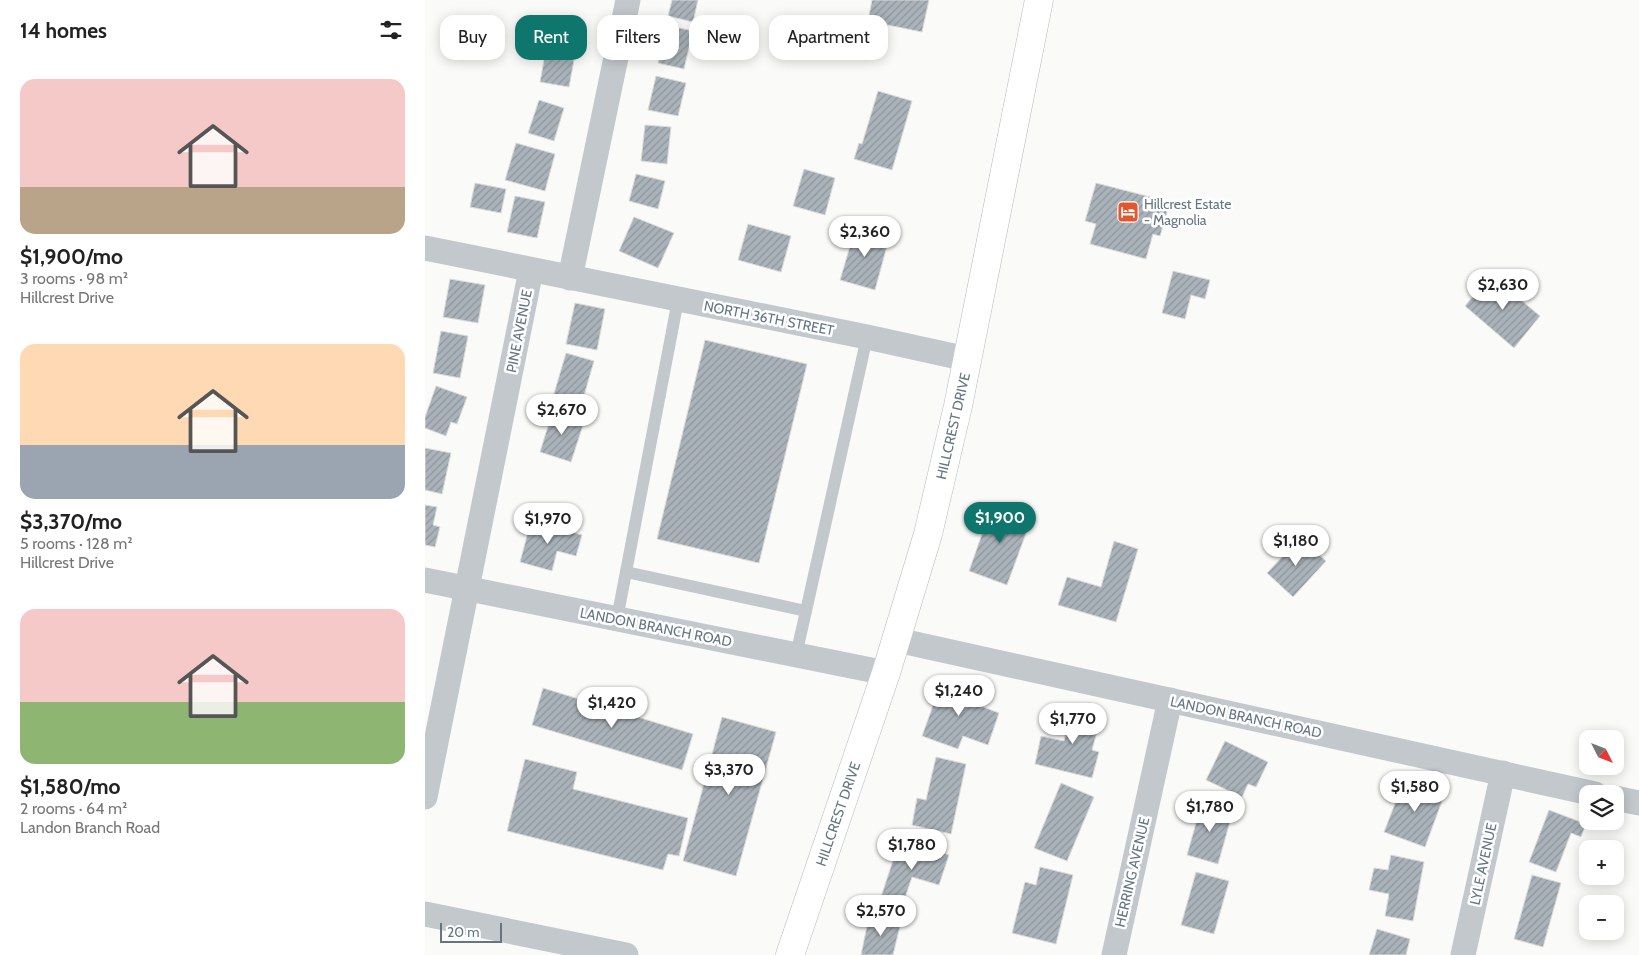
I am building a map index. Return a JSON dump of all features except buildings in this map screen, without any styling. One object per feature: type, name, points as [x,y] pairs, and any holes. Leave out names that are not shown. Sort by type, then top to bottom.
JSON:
[{"type":"main road","name":"HILLCREST DRIVE","points":[[790,955],[897,640],[928,534],[958,406],[1039,0]]},
{"type":"street","points":[[570,278],[628,0]]},
{"type":"street","points":[[425,248],[531,270]]},
{"type":"street","name":"PINE AVENUE","points":[[425,797],[531,270],[570,278]]},
{"type":"street","name":"NORTH 36TH STREET","points":[[570,278],[867,337],[967,359]]},
{"type":"street","name":"LANDON BRANCH ROAD","points":[[425,580],[886,673]]},
{"type":"street","name":"LANDON BRANCH ROAD","points":[[897,640],[1579,790]]},
{"type":"street","name":"HERRING AVENUE","points":[[1113,955],[1170,700]]},
{"type":"street","name":"LYLE AVENUE","points":[[1463,955],[1503,773]]},
{"type":"street","points":[[1624,800],[1639,803]]},
{"type":"street","points":[[425,914],[626,955]]},
{"type":"lane","points":[[617,619],[678,300]]},
{"type":"lane","points":[[796,655],[867,337]]},
{"type":"lane","points":[[626,572],[806,611]]},
{"type":"place","name":"Hillcrest Estate - Magnolia","points":[[1128,212]]}]
